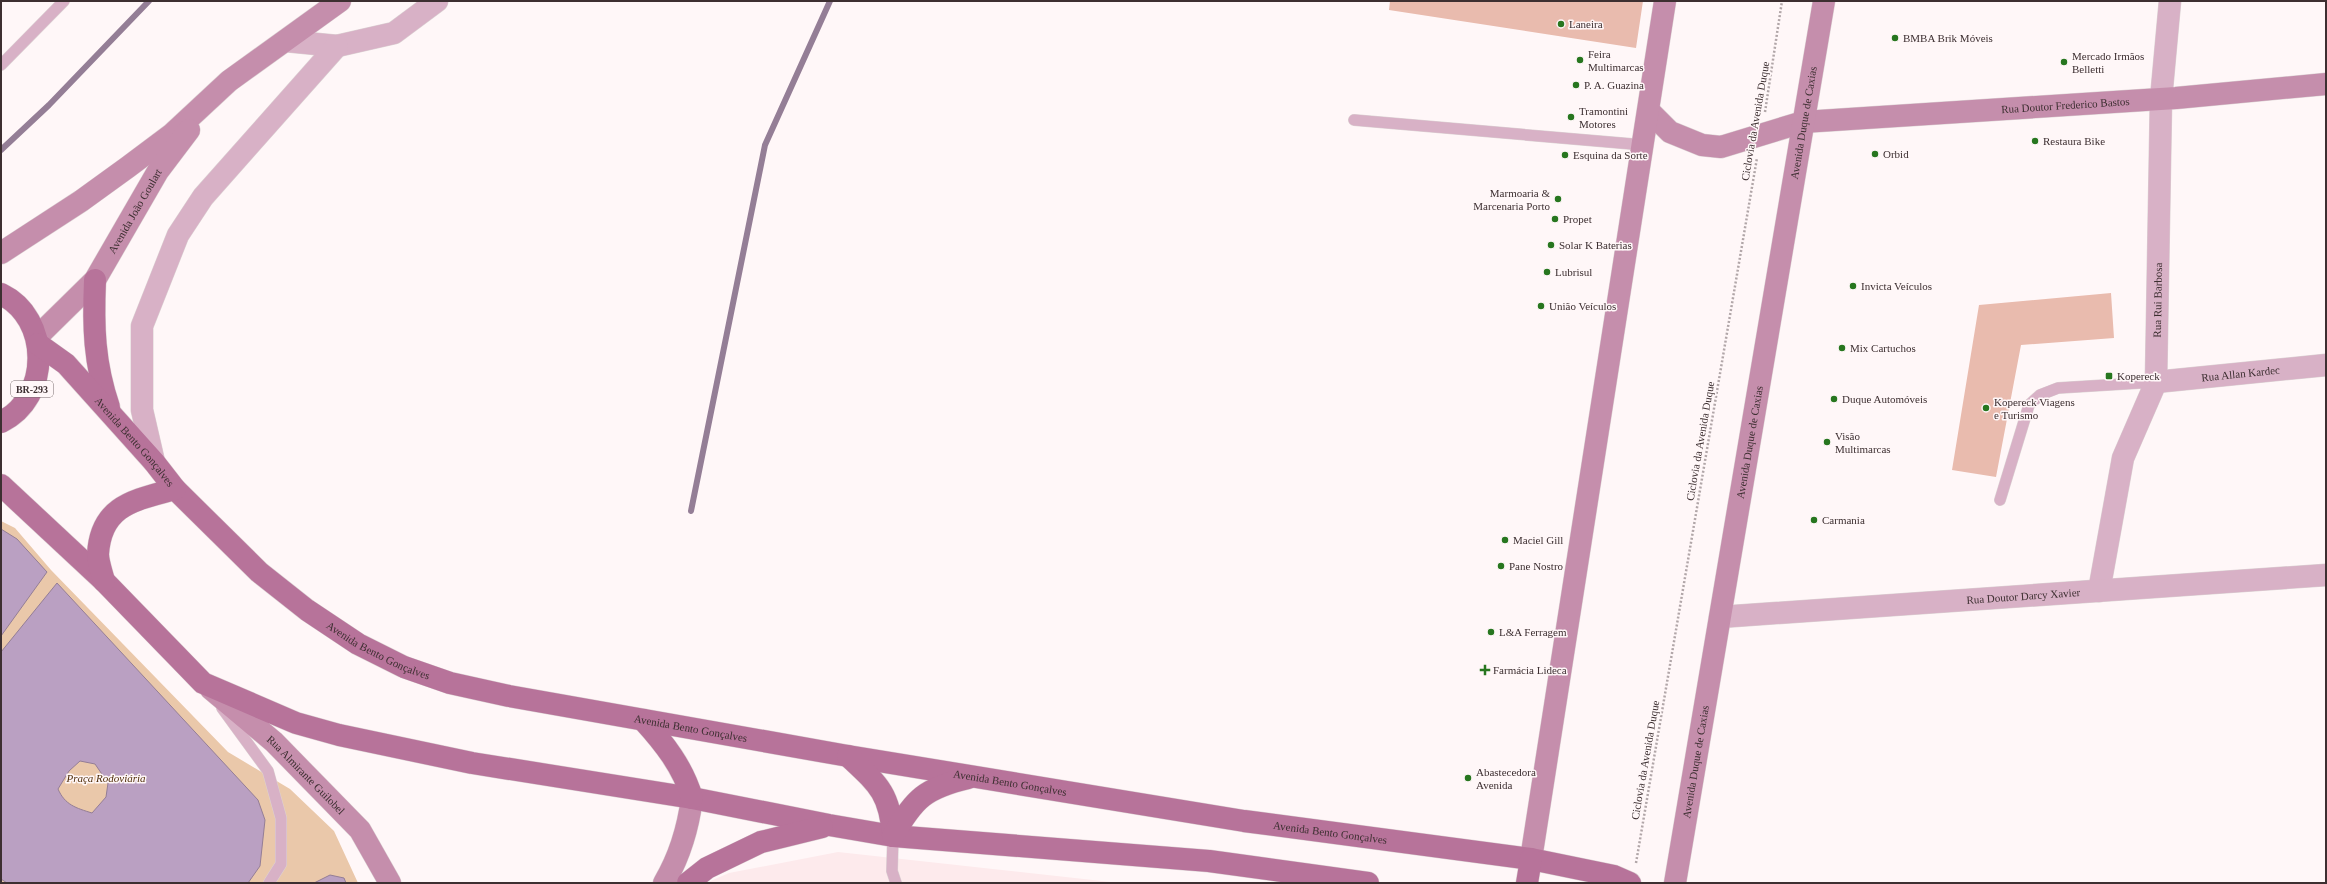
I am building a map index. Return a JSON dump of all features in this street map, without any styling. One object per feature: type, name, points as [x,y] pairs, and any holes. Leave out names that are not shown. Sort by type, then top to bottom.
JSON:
[{"type":"main road","name":"Avenida João Goulart","points":[[1,254],[81,201],[128,167],[172,134],[229,81],[340,1]]},
{"type":"main road","points":[[1528,883],[1530,860],[1644,144],[1665,1]]},
{"type":"main road","name":"Avenida Duque de Caxias","points":[[1675,883],[1824,1]]},
{"type":"main road","name":"Avenida João Goulart","points":[[38,341],[95,280],[158,171],[229,81]]},
{"type":"main road","name":"Rua Doutor Frederico Bastos","points":[[1649,111],[1670,132],[1702,145],[1721,147],[1803,122],[2161,99],[2326,84]]},
{"type":"main road","points":[[95,280],[94,347],[103,388],[112,414]]},
{"type":"main road","name":"Avenida Bento Gonçalves","points":[[1,294],[8,297],[26,314],[38,341],[66,364],[154,462],[175,489],[259,572],[307,610],[358,644],[404,667],[450,683],[487,691],[848,756],[1244,821],[1530,860],[1614,876],[1632,876]]},
{"type":"main road","name":"BR-293","points":[[1,422],[10,418],[28,397],[38,372],[38,341]]},
{"type":"main road","points":[[2,489],[104,581],[204,683],[296,723],[339,735],[472,763],[692,798],[893,836],[1209,861],[1368,883]]},
{"type":"main road","points":[[104,581],[98,554],[104,530],[116,510],[134,500],[175,489]]},
{"type":"main road","name":"Rua Almirante Guilobel","points":[[204,683],[274,742],[360,830],[390,883]]},
{"type":"main road","points":[[643,720],[661,739],[677,764],[687,781],[692,798],[688,825],[682,845],[664,883]]},
{"type":"main road","points":[[848,756],[884,792],[892,812],[893,836]]},
{"type":"main road","points":[[893,836],[907,812],[920,798],[942,784],[975,776]]},
{"type":"main road","points":[[688,883],[707,868],[761,842],[829,825]]},
{"type":"main road","points":[[1564,883],[1585,870]]},
{"type":"street","points":[[286,41],[336,46],[394,32],[438,1]]},
{"type":"street","name":"Rua Rui Barbosa","points":[[2099,591],[2123,458],[2156,382],[2161,99],[2170,1]]},
{"type":"street","points":[[154,462],[142,410],[142,326],[178,235],[203,197],[336,46]]},
{"type":"street","name":"Rua Allan Kardec","points":[[2156,382],[2326,365]]},
{"type":"street","name":"Rua Doutor Darcy Xavier","points":[[1720,617],[2326,575]]},
{"type":"lane","points":[[1,65],[64,1]]},
{"type":"lane","points":[[1354,120],[1644,144]]},
{"type":"lane","points":[[2000,500],[2029,405],[2040,395],[2058,388],[2156,382]]},
{"type":"lane","points":[[204,683],[268,771],[281,818],[281,864],[269,883]]},
{"type":"lane","points":[[893,836],[892,871],[896,883]]},
{"type":"path","name":"Ciclovia da Avenida Duque","points":[[1632,876],[1761,136],[1782,1]]},
{"type":"shaded area","points":[[1,529],[17,539],[47,572],[1,636]]},
{"type":"shaded area","name":"Praça Rodoviária","points":[[57,583],[258,800],[265,820],[260,866],[248,883],[7,883],[1,879],[1,652]],"holes":[[[80,761],[95,764],[108,783],[106,797],[92,813],[72,805],[64,799],[58,789],[69,771]]]},
{"type":"shaded area","points":[[838,852],[1120,883],[706,883],[729,873]]},
{"type":"shaded area","points":[[330,875],[344,878],[346,883],[314,883]]},
{"type":"green space","name":"Praça Rodoviária","points":[[1,521],[15,528],[51,570],[228,752],[290,789],[334,831],[358,883],[1,883]]},
{"type":"building","name":"Laneira","points":[[1390,1],[1643,1],[1636,48],[1389,10]]},
{"type":"building","name":"Kopereck Viagens e Turismo","points":[[2111,293],[2114,338],[2021,345],[1996,477],[1952,470],[1979,305]]},
{"type":"waterway","points":[[1,150],[49,105],[149,1]]},
{"type":"waterway","points":[[691,511],[765,145],[830,1]]},
{"type":"place","name":"Laneira","points":[[1561,24]]},
{"type":"place","name":"BMBA Brik Móveis","points":[[1895,38]]},
{"type":"place","name":"Feira Multimarcas","points":[[1580,60]]},
{"type":"place","name":"Mercado Irmãos Belletti","points":[[2064,62]]},
{"type":"place","name":"P. A. Guazina","points":[[1576,85]]},
{"type":"place","name":"Tramontini Motores","points":[[1571,117]]},
{"type":"place","name":"Restaura Bike","points":[[2035,141]]},
{"type":"place","name":"Orbid","points":[[1875,154]]},
{"type":"place","name":"Esquina da Sorte","points":[[1565,155]]},
{"type":"place","name":"Marmoaria & Marcenaria Porto","points":[[1558,199]]},
{"type":"place","name":"Propet","points":[[1555,219]]},
{"type":"place","name":"Solar K Baterias","points":[[1551,245]]},
{"type":"place","name":"Lubrisul","points":[[1547,272]]},
{"type":"place","name":"Invicta Veículos","points":[[1853,286]]},
{"type":"place","name":"União Veículos","points":[[1541,306]]},
{"type":"place","name":"Mix Cartuchos","points":[[1842,348]]},
{"type":"place","name":"Kopereck","points":[[2109,376]]},
{"type":"place","name":"Duque Automóveis","points":[[1834,399]]},
{"type":"place","name":"Kopereck Viagens e Turismo","points":[[1986,408]]},
{"type":"place","name":"Visão Multimarcas","points":[[1827,442]]},
{"type":"place","name":"Carmania","points":[[1814,520]]},
{"type":"place","name":"Maciel Gill","points":[[1505,540]]},
{"type":"place","name":"Pane Nostro","points":[[1501,566]]},
{"type":"place","name":"L&A Ferragem","points":[[1491,632]]},
{"type":"place","name":"Farmácia Lideca","points":[[1485,670]]},
{"type":"place","name":"Abastecedora Avenida","points":[[1468,778]]}]
